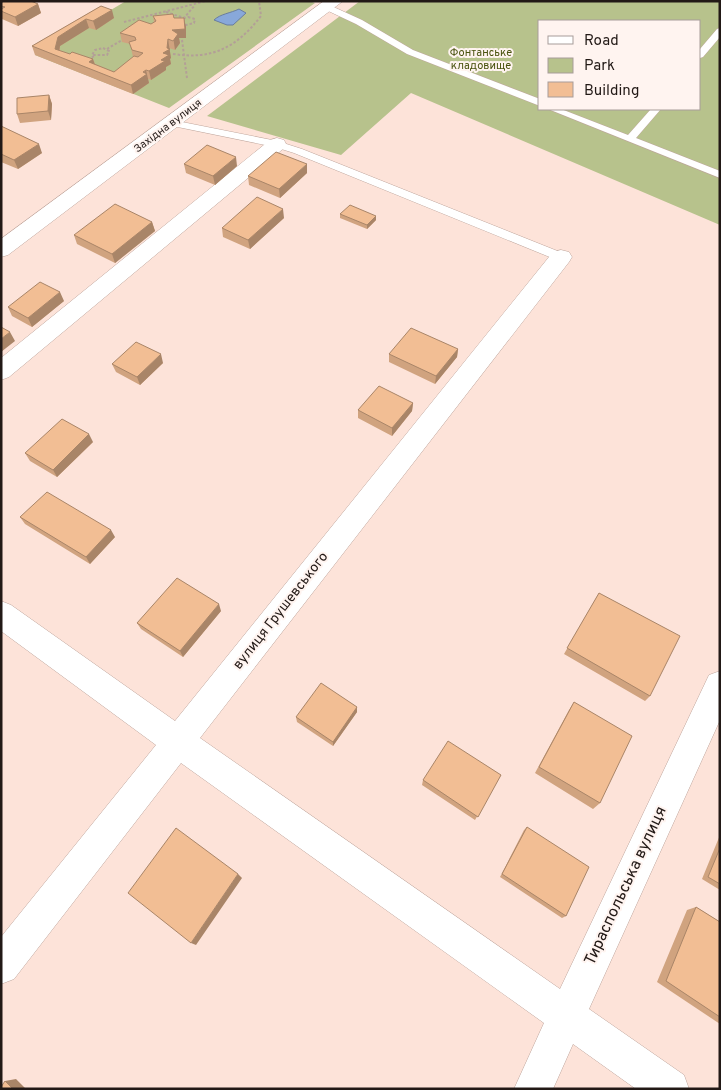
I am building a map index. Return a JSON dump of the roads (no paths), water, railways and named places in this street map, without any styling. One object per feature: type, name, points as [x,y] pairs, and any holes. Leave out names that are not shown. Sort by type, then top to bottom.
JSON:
[{"type":"street","name":"Західна вулиця","points":[[1,250],[331,4]]},
{"type":"street","points":[[1,371],[277,144]]},
{"type":"street","name":"вулиця Грушевського","points":[[1,966],[561,257]]},
{"type":"street","points":[[1,614],[178,742],[670,1089]]},
{"type":"street","name":"Тираспольська вулиця","points":[[533,1089],[566,1014],[720,685]]},
{"type":"lane","points":[[331,4],[410,52],[538,103]]},
{"type":"lane","points":[[701,55],[720,31]]},
{"type":"lane","points":[[556,110],[720,175]]},
{"type":"lane","points":[[630,139],[655,110]]},
{"type":"lane","points":[[172,123],[277,144],[298,151],[561,257]]},
{"type":"water","points":[[239,9],[246,13],[233,25],[227,25],[214,20],[222,15]]},
{"type":"park label","name":"Фонтанське кладовище","points":[[481,59]]}]
